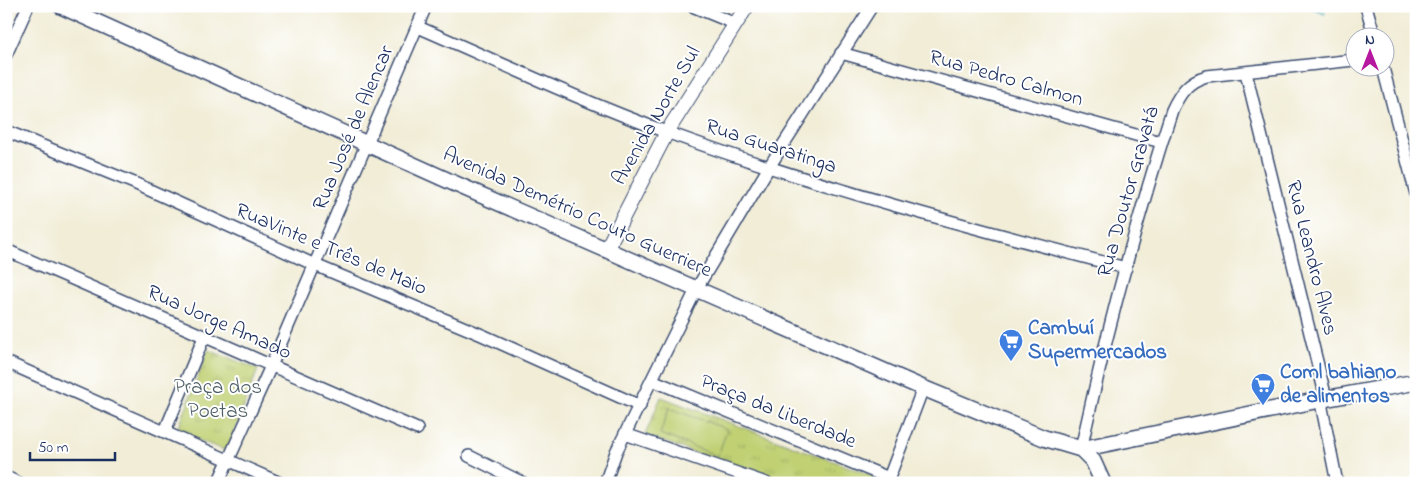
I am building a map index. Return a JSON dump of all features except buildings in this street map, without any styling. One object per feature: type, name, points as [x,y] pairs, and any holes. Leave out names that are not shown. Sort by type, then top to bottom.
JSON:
[{"type":"main road","name":"Avenida Demétrio Couto Guerriere","points":[[61,6],[366,144],[923,388],[1044,438],[1081,449]]},
{"type":"main road","points":[[1081,449],[1416,382]]},
{"type":"main road","points":[[1081,449],[1093,461],[1103,483]]},
{"type":"street","points":[[6,54],[28,6]]},
{"type":"street","name":"Rua José de Alencar","points":[[218,483],[271,366],[426,6]]},
{"type":"street","points":[[692,6],[736,24]]},
{"type":"street","name":"Avenida Norte Sul","points":[[607,248],[667,132],[747,6]]},
{"type":"street","points":[[605,483],[616,452],[696,288],[769,167],[872,6]]},
{"type":"street","points":[[1366,6],[1372,28]]},
{"type":"street","name":"Rua Guaratinga","points":[[418,27],[667,132],[769,167],[940,220],[1126,268]]},
{"type":"street","name":"Rua Pedro Calmon","points":[[841,53],[1162,142]]},
{"type":"street","name":"Rua Doutor Gravatá","points":[[1081,449],[1099,366],[1138,219],[1172,110],[1186,87],[1194,81],[1207,76],[1344,61]]},
{"type":"street","name":"Rua Leandro Alves","points":[[1246,73],[1324,390],[1322,408],[1337,483]]},
{"type":"street","points":[[1386,78],[1416,194]]},
{"type":"street","name":"RuaVinte e Três de Maio","points":[[6,131],[134,183],[315,265],[482,335],[640,406]]},
{"type":"street","name":"Rua Jorge Amado","points":[[6,250],[417,429]]},
{"type":"street","points":[[165,431],[204,337]]},
{"type":"street","points":[[6,362],[280,483]]},
{"type":"street","name":"Praça da Liberdade","points":[[652,380],[888,480]]},
{"type":"street","points":[[888,480],[923,388]]},
{"type":"street","points":[[625,434],[766,483]]},
{"type":"street","points":[[469,456],[523,483]]},
{"type":"street","points":[[6,477],[20,483]]},
{"type":"green space","name":"Praça dos Poetas","points":[[208,350],[258,369],[227,451],[177,432]]},
{"type":"green space","points":[[661,397],[876,477],[875,483],[780,483],[645,435]]},
{"type":"green space","points":[[669,408],[727,429],[718,456],[660,434]]},
{"type":"waterway","points":[[1309,6],[1324,13]]},
{"type":"place","name":"Cambuí Supermercados","points":[[1011,362]]},
{"type":"place","name":"Coml bahiano de alimentos","points":[[1263,406]]}]
